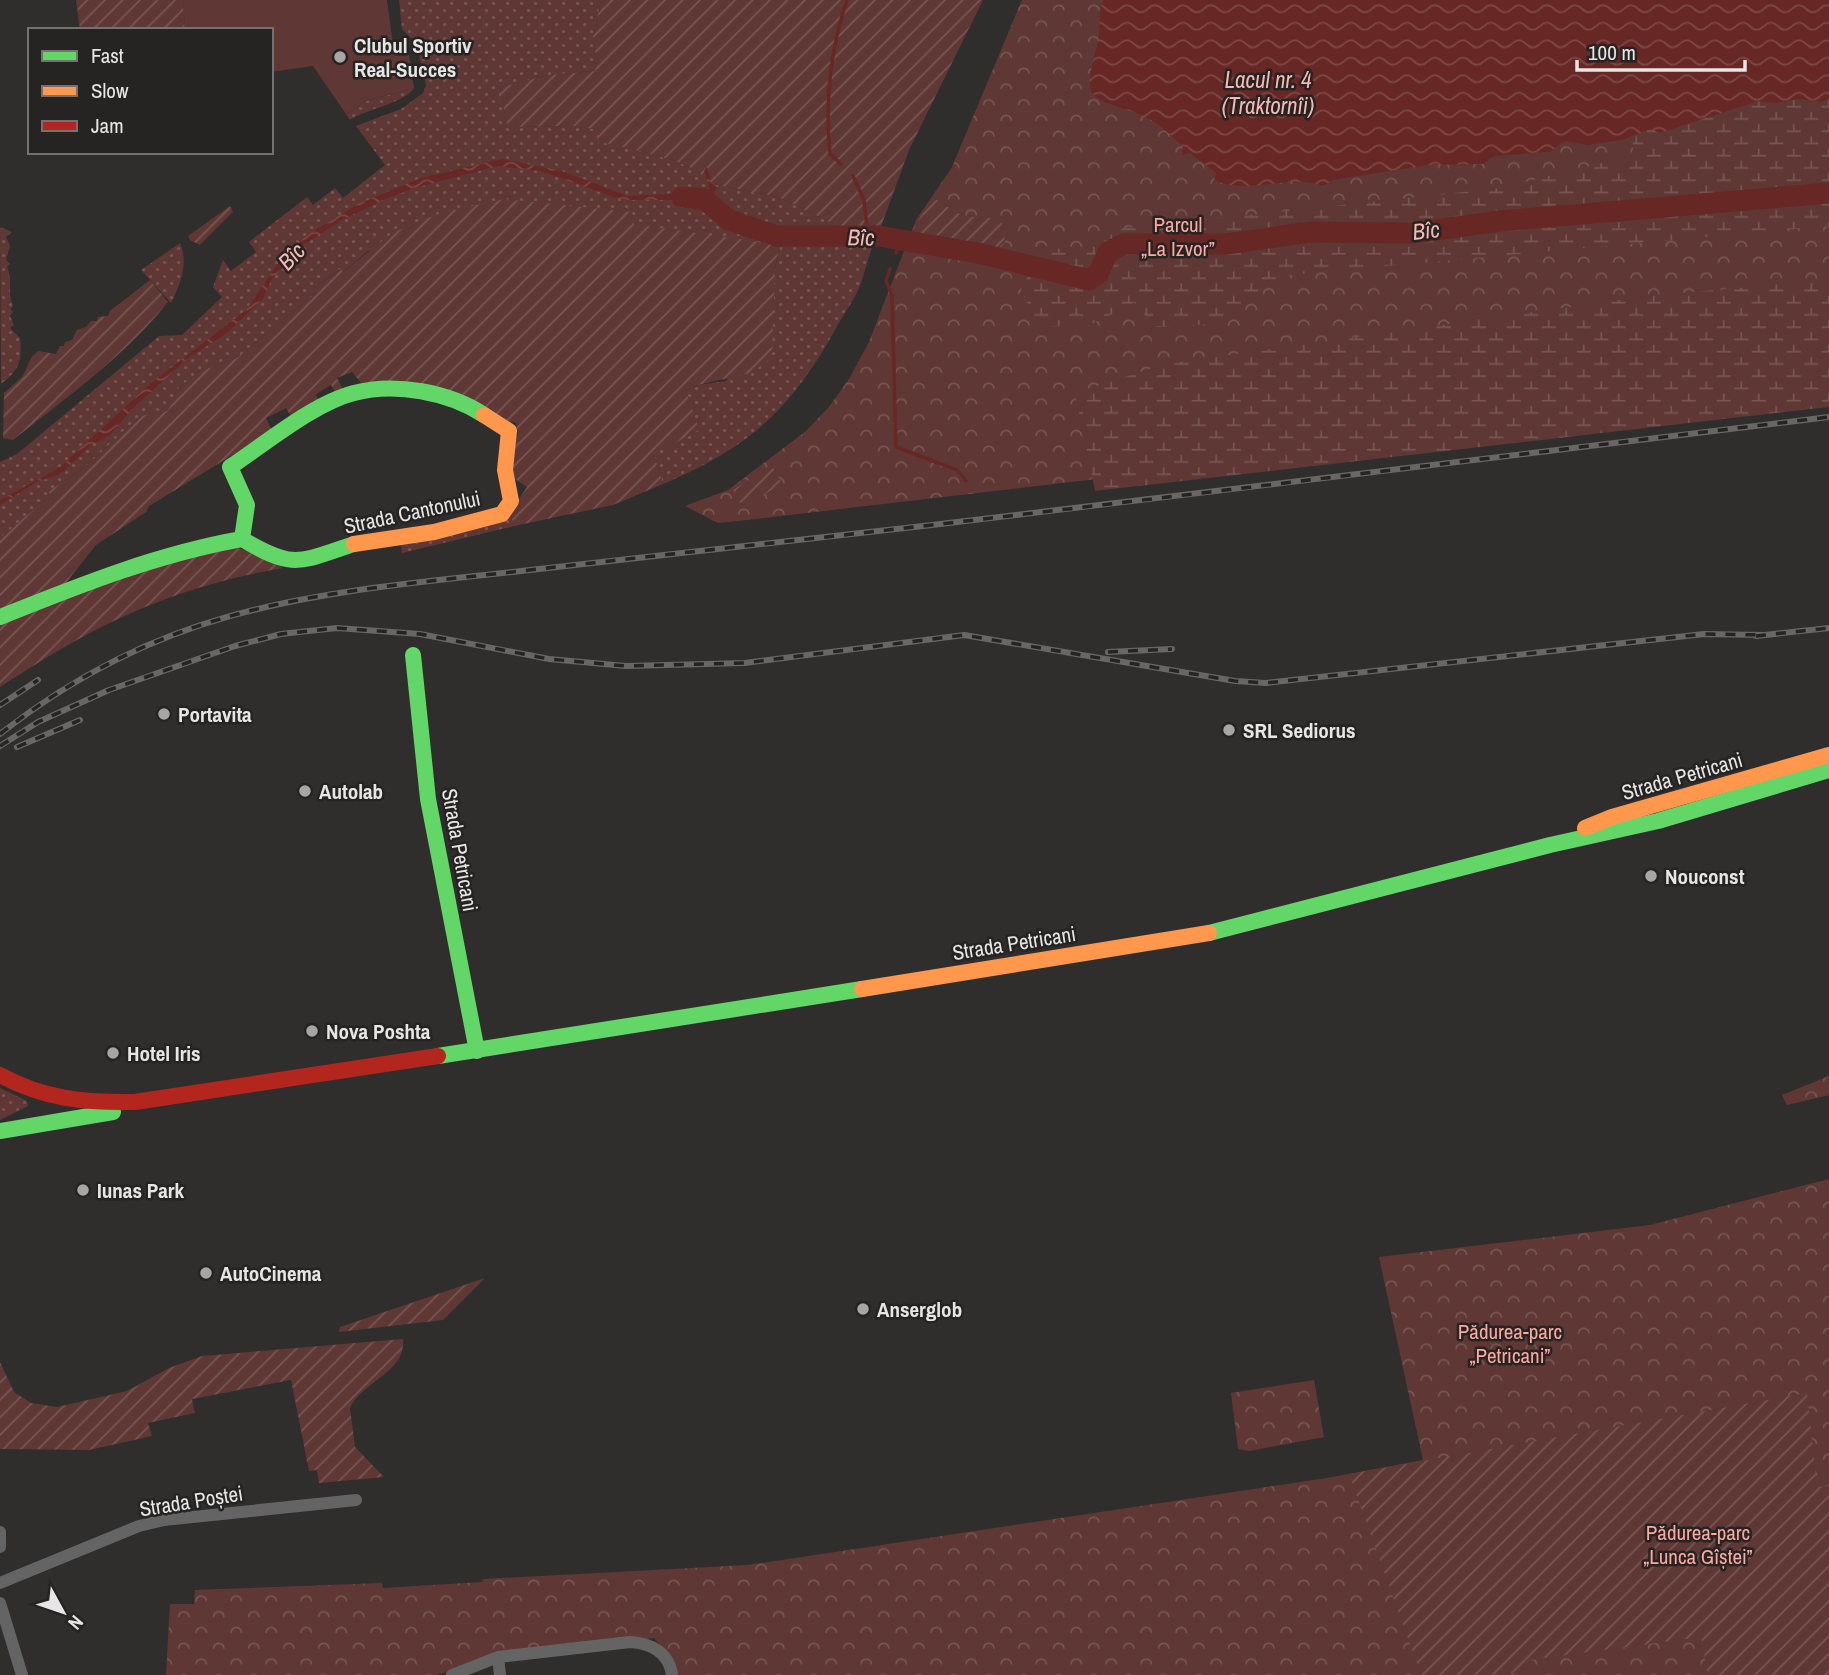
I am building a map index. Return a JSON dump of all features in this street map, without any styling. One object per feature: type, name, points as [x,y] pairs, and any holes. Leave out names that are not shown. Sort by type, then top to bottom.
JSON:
[{"type":"main road","name":"Strada Cantonului","points":[[390,389],[430,393],[480,412],[509,431],[505,470],[511,501],[502,514],[434,532],[355,544],[301,561],[275,559],[242,539],[247,505],[230,467],[316,411],[352,393],[390,389]]},
{"type":"main road","points":[[0,617],[123,568],[196,547],[242,539]]},
{"type":"main road","name":"Strada Petricani","points":[[413,655],[428,799],[477,1051]]},
{"type":"main road","name":"Strada Petricani","points":[[1550,845],[1612,817],[1829,755]]},
{"type":"main road","points":[[1801,763],[1829,769]]},
{"type":"main road","name":"Strada Petricani","points":[[0,1075],[46,1096],[74,1102],[95,1104],[155,1101],[1196,936],[1244,926],[1550,845],[1658,821],[1829,769]]},
{"type":"main road","name":"Strada Petricani","points":[[0,1131],[116,1112],[155,1101]]},
{"type":"street","name":"Strada Poștei","points":[[0,1583],[139,1526],[164,1520],[356,1500]]},
{"type":"street","points":[[0,1532],[0,1547]]},
{"type":"street","points":[[0,1603],[22,1675]]},
{"type":"street","points":[[452,1675],[498,1657],[640,1642],[660,1652],[672,1675]]},
{"type":"street","points":[[498,1657],[500,1675]]},
{"type":"green space","points":[[76,0],[183,0],[185,28],[80,28]]},
{"type":"green space","name":"Clubul Sportiv Real-Succes","points":[[183,0],[387,0],[393,44],[408,48],[414,88],[366,101],[346,114],[313,66],[273,72],[273,28],[185,28]]},
{"type":"green space","points":[[399,0],[601,0],[592,41],[596,55],[595,71],[549,75],[500,87],[507,127],[571,126],[602,130],[597,141],[676,162],[703,175],[711,184],[778,197],[840,227],[879,232],[856,295],[801,383],[764,424],[743,441],[720,456],[663,484],[654,454],[686,391],[698,385],[726,381],[775,268],[780,246],[633,224],[368,251],[343,272],[340,269],[314,288],[316,293],[237,358],[198,372],[174,392],[178,396],[169,409],[160,414],[138,418],[85,467],[49,491],[50,496],[0,538],[0,462],[17,454],[159,336],[182,335],[222,297],[213,287],[223,260],[231,271],[256,252],[249,242],[307,197],[313,205],[335,188],[343,198],[385,165],[356,126],[401,109],[423,93],[426,85],[416,43],[402,29]]},
{"type":"green space","points":[[601,0],[983,0],[909,150],[879,232],[840,227],[778,197],[711,184],[703,175],[675,162],[596,141],[602,130],[571,126],[507,127],[500,87],[549,75],[595,71],[596,55],[592,41]]},
{"type":"green space","name":"Parcul „La Izvor”","points":[[1022,0],[1829,0],[1829,393],[718,523],[685,506],[728,490],[806,431],[828,408],[849,379],[869,342],[916,220],[952,167]]},
{"type":"green space","points":[[1829,86],[1829,226],[1287,275],[1211,324],[1155,327],[1134,303],[1090,325],[1039,327],[1021,290],[1042,245],[1077,253],[1099,231],[1501,188],[1634,155],[1631,129]]},
{"type":"green space","points":[[414,88],[394,102],[350,120],[346,114],[366,101]]},
{"type":"green space","points":[[932,197],[963,216],[991,218],[1003,224],[1005,242],[998,248],[909,237]]},
{"type":"green space","points":[[504,199],[632,212],[634,224],[780,245],[775,268],[772,358],[751,373],[698,385],[686,391],[699,430],[654,454],[663,484],[613,505],[514,526],[510,512],[527,487],[512,477],[513,441],[518,434],[516,423],[383,385],[382,381],[361,383],[352,372],[337,378],[343,389],[336,393],[331,385],[316,394],[319,402],[294,422],[286,408],[266,418],[272,431],[149,506],[146,512],[96,545],[65,584],[0,612],[0,538],[50,496],[49,491],[85,467],[138,418],[157,410],[160,414],[168,410],[177,396],[174,392],[198,372],[237,358],[316,293],[314,288],[341,269],[343,272],[392,233],[441,213]]},
{"type":"green space","points":[[230,206],[233,212],[200,245],[190,240],[188,236]]},
{"type":"green space","points":[[0,227],[12,232],[6,237],[10,246],[6,260],[10,264],[7,267],[13,306],[10,316],[14,325],[10,328],[20,338],[21,346],[16,369],[1,384]]},
{"type":"green space","points":[[180,243],[183,266],[171,303],[141,270]]},
{"type":"green space","points":[[150,280],[168,302],[151,322],[95,375],[54,408],[13,440],[3,438],[4,393],[23,376],[31,358],[38,351],[56,354],[60,346],[72,340],[77,330],[86,327],[91,321],[97,321],[98,317],[108,316],[110,311]]},
{"type":"green space","points":[[1829,280],[1829,407],[1095,491],[1075,393],[1165,364],[1648,296]]},
{"type":"green space","points":[[772,465],[782,484],[743,507],[733,490]]},
{"type":"green space","points":[[510,512],[514,526],[402,553],[401,544]]},
{"type":"green space","points":[[230,547],[248,550],[283,568],[204,586],[135,611],[69,645],[0,687],[0,622],[113,579]]},
{"type":"green space","points":[[1829,1076],[1829,1095],[1787,1105],[1782,1095]]},
{"type":"green space","points":[[0,1088],[27,1101],[28,1106],[0,1120]]},
{"type":"green space","name":"Pădurea-parc „Lunca Gîștei”","points":[[1829,1179],[1829,1675],[678,1675],[665,1651],[654,1638],[504,1656],[436,1675],[166,1675],[170,1604],[194,1604],[195,1590],[382,1583],[383,1588],[482,1582],[483,1579],[748,1565],[1327,1478],[1423,1460],[1379,1257],[1650,1225]]},
{"type":"green space","points":[[485,1278],[443,1320],[339,1332],[340,1327]]},
{"type":"green space","points":[[403,1339],[398,1360],[363,1391],[350,1408],[355,1447],[384,1477],[319,1483],[317,1470],[309,1471],[291,1380],[192,1399],[195,1413],[148,1423],[152,1436],[89,1450],[0,1449],[0,1362],[14,1392],[31,1403],[57,1407],[127,1391],[169,1368],[202,1356]]},
{"type":"green space","points":[[1314,1380],[1324,1437],[1249,1451],[1238,1449],[1231,1393]]},
{"type":"green space","points":[[1807,1393],[1817,1487],[1829,1486],[1829,1675],[1708,1675],[1701,1637],[1530,1660],[1532,1669],[1503,1675],[1421,1675],[1349,1474]]},
{"type":"water","name":"Lacul nr. 4 (Traktornîi)","points":[[1104,0],[1829,0],[1829,99],[1821,102],[1799,99],[1777,103],[1758,101],[1660,133],[1650,129],[1622,140],[1588,145],[1564,141],[1550,152],[1494,156],[1483,164],[1429,165],[1333,180],[1323,186],[1298,182],[1241,186],[1214,180],[1216,173],[1190,153],[1182,155],[1183,146],[1156,123],[1105,102],[1092,92],[1090,74]]},
{"type":"water","points":[[502,159],[562,171],[628,196],[699,192],[707,194],[710,190],[704,171],[707,167],[711,182],[717,187],[709,203],[700,200],[622,200],[541,171],[498,166],[415,188],[383,200],[342,220],[303,245],[272,279],[263,299],[227,333],[187,359],[131,410],[111,434],[90,446],[60,474],[37,482],[0,505],[0,500],[60,467],[151,383],[246,310],[279,262],[307,235],[358,204],[421,178]]},
{"type":"waterway","points":[[841,164],[830,154],[828,115],[836,38],[847,0]]},
{"type":"waterway","points":[[853,176],[864,200],[868,236]]},
{"type":"waterway","name":"Bîc","points":[[682,197],[704,199],[729,220],[777,236],[878,236],[978,253],[1089,280],[1098,274],[1108,252],[1124,244],[1227,244],[1310,232],[1414,233],[1500,221],[1829,193]]},
{"type":"waterway","points":[[896,253],[901,239]]},
{"type":"waterway","points":[[890,269],[886,281],[892,296],[896,447],[957,470],[966,481]]},
{"type":"railway","points":[[0,734],[65,689],[129,654],[192,628],[257,609],[323,596],[1829,417]]},
{"type":"railway","points":[[0,746],[38,722],[109,690],[235,646],[281,634],[337,628],[420,634],[549,659],[626,666],[745,663],[964,635],[1235,681],[1266,683],[1704,634],[1763,635]]},
{"type":"railway","points":[[1756,636],[1829,628]]},
{"type":"railway","points":[[1108,652],[1172,649]]},
{"type":"railway","points":[[0,705],[38,680]]},
{"type":"railway","points":[[17,747],[80,720]]},
{"type":"traffic: fast","points":[[242,539],[247,505],[230,467],[290,425],[323,406],[354,393],[404,389],[455,400],[484,415]]},
{"type":"traffic: fast","points":[[0,617],[119,572],[210,545],[242,539],[274,555],[297,560],[354,544]]},
{"type":"traffic: fast","points":[[413,655],[428,799],[477,1051]]},
{"type":"traffic: fast","points":[[1209,933],[1550,845],[1658,821],[1829,770]]},
{"type":"traffic: fast","points":[[438,1056],[862,989]]},
{"type":"traffic: fast","points":[[0,1131],[113,1112]]},
{"type":"traffic: slow","points":[[354,544],[434,532],[502,514],[511,501],[505,470],[509,431],[484,415]]},
{"type":"traffic: slow","points":[[1585,828],[1612,817],[1829,755]]},
{"type":"traffic: slow","points":[[862,989],[1209,933]]},
{"type":"traffic: jam","points":[[0,1075],[32,1089],[65,1098],[135,1102],[438,1056]]},
{"type":"place","name":"Clubul Sportiv Real-Succes","points":[[340,57]]},
{"type":"place","name":"Portavita","points":[[164,714]]},
{"type":"place","name":"SRL Sediorus","points":[[1229,730]]},
{"type":"place","name":"Autolab","points":[[305,791]]},
{"type":"place","name":"Nouconst","points":[[1651,876]]},
{"type":"place","name":"Nova Poshta","points":[[312,1031]]},
{"type":"place","name":"Hotel Iris","points":[[113,1053]]},
{"type":"place","name":"Iunas Park","points":[[83,1190]]},
{"type":"place","name":"AutoCinema","points":[[206,1273]]},
{"type":"place","name":"Anserglob","points":[[863,1309]]},
{"type":"park label","name":"Pădurea-parc „Petricani”","points":[[1510,1343]]}]
